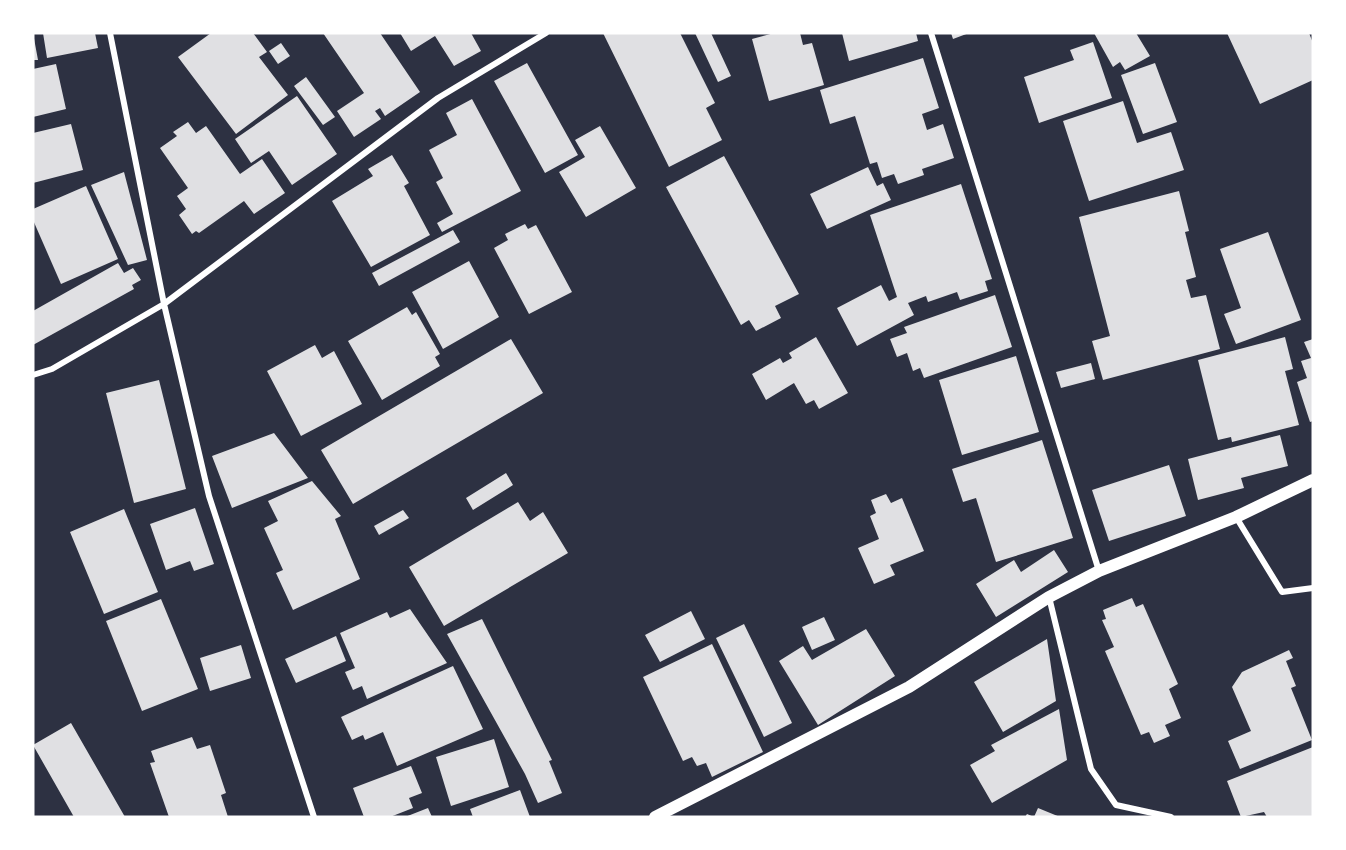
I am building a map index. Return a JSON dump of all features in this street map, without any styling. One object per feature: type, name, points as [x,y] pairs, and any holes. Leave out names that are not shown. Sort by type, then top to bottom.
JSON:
[{"type":"main road","points":[[655,817],[909,687],[1049,597],[1099,571],[1236,517],[1313,480]]},
{"type":"street","points":[[110,33],[164,304],[209,496],[314,817]]},
{"type":"street","points":[[33,375],[52,369],[164,304],[438,98],[546,33]]},
{"type":"street","points":[[931,33],[1099,571]]},
{"type":"street","points":[[1236,517],[1282,592],[1313,588]]},
{"type":"street","points":[[1049,597],[1091,769],[1116,804],[1171,817]]},
{"type":"building","points":[[33,33],[38,60],[33,60]]},
{"type":"building","points":[[43,33],[95,33],[98,48],[47,58]]},
{"type":"building","points":[[211,33],[253,33],[267,52],[259,57],[288,95],[236,134],[178,57]]},
{"type":"building","points":[[323,33],[380,33],[420,92],[385,116],[380,108],[375,111],[381,119],[354,137],[337,111],[364,93]]},
{"type":"building","points":[[400,33],[471,33],[481,51],[454,66],[435,36],[411,51]]},
{"type":"building","points":[[603,33],[680,33],[715,103],[706,108],[722,140],[669,167]]},
{"type":"building","points":[[695,33],[711,33],[731,76],[718,82]]},
{"type":"building","points":[[774,33],[800,33],[803,45],[812,43],[824,85],[769,101],[752,39]]},
{"type":"building","points":[[842,33],[916,33],[918,41],[849,61]]},
{"type":"building","points":[[951,33],[969,33],[953,39]]},
{"type":"building","points":[[1094,33],[1136,33],[1150,56],[1125,70],[1120,62],[1113,67]]},
{"type":"building","points":[[1227,33],[1309,33],[1313,43],[1313,80],[1260,104]]},
{"type":"building","points":[[1093,42],[1112,98],[1039,123],[1024,77],[1074,60],[1070,50]]},
{"type":"building","points":[[281,43],[290,56],[278,64],[269,51]]},
{"type":"building","points":[[923,58],[939,108],[922,114],[927,130],[943,124],[954,158],[922,169],[924,175],[898,184],[894,174],[882,178],[877,162],[870,164],[855,116],[830,124],[820,90]]},
{"type":"building","points":[[527,63],[578,155],[545,173],[494,81]]},
{"type":"building","points":[[1155,63],[1177,122],[1143,134],[1121,75]]},
{"type":"building","points":[[56,64],[66,109],[33,117],[33,69]]},
{"type":"building","points":[[306,77],[335,117],[323,125],[294,86]]},
{"type":"building","points":[[297,96],[337,154],[292,185],[269,151],[251,163],[235,139]]},
{"type":"building","points":[[472,99],[521,191],[442,232],[437,223],[453,214],[436,182],[443,178],[429,150],[457,135],[446,113]]},
{"type":"building","points":[[1123,101],[1137,143],[1171,132],[1184,170],[1089,201],[1063,121]]},
{"type":"building","points":[[188,122],[196,133],[206,126],[240,174],[262,159],[285,193],[254,214],[244,201],[199,233],[196,231],[192,234],[179,215],[186,209],[177,196],[188,188],[160,148],[177,136],[173,132]]},
{"type":"building","points":[[71,124],[83,170],[33,183],[33,133]]},
{"type":"building","points":[[600,126],[636,188],[586,217],[559,172],[585,157],[575,140]]},
{"type":"building","points":[[392,155],[409,183],[404,186],[430,235],[371,267],[332,201],[373,176],[368,169]]},
{"type":"building","points":[[724,156],[799,294],[775,306],[781,318],[756,331],[749,320],[741,325],[666,187]]},
{"type":"building","points":[[868,167],[877,186],[883,183],[891,200],[827,229],[810,194]]},
{"type":"building","points":[[124,172],[147,260],[128,265],[91,185]]},
{"type":"building","points":[[961,184],[992,279],[985,281],[988,291],[960,300],[957,292],[928,302],[926,296],[908,303],[914,315],[857,346],[837,308],[881,285],[889,301],[897,297],[870,215]]},
{"type":"building","points":[[86,186],[118,259],[61,284],[33,220],[33,209]]},
{"type":"building","points":[[1179,191],[1189,231],[1185,232],[1196,277],[1186,280],[1191,298],[1206,295],[1220,349],[1103,380],[1092,341],[1110,336],[1079,217]]},
{"type":"building","points":[[525,224],[528,229],[536,225],[572,292],[529,314],[494,248],[508,240],[505,234]]},
{"type":"building","points":[[453,230],[460,242],[379,286],[372,273]]},
{"type":"building","points":[[1268,232],[1301,320],[1236,344],[1224,314],[1241,308],[1220,249]]},
{"type":"building","points":[[469,261],[499,317],[443,349],[412,292]]},
{"type":"building","points":[[118,263],[124,273],[133,268],[141,280],[132,285],[134,289],[33,345],[33,311]]},
{"type":"building","points":[[995,295],[1012,347],[924,378],[920,368],[913,371],[907,353],[897,357],[890,339],[907,333],[904,327]]},
{"type":"building","points":[[407,307],[412,315],[416,312],[440,354],[435,357],[440,366],[382,400],[348,341]]},
{"type":"building","points":[[816,337],[848,393],[819,409],[814,400],[806,404],[794,383],[766,400],[752,374],[780,358],[783,363],[792,358],[789,353]]},
{"type":"building","points":[[1285,337],[1293,369],[1285,371],[1299,425],[1232,442],[1231,437],[1218,440],[1198,360]]},
{"type":"building","points":[[511,339],[543,393],[353,504],[321,450]]},
{"type":"building","points":[[1313,339],[1313,421],[1310,422],[1297,382],[1307,378],[1301,361],[1311,358],[1304,342]]},
{"type":"building","points":[[315,345],[322,358],[334,351],[362,404],[301,436],[267,371]]},
{"type":"building","points":[[1016,356],[1039,432],[962,455],[939,380]]},
{"type":"building","points":[[1091,363],[1095,379],[1061,388],[1056,372]]},
{"type":"building","points":[[159,380],[186,489],[134,503],[106,393]]},
{"type":"building","points":[[274,433],[308,478],[232,508],[212,456]]},
{"type":"building","points":[[1280,435],[1288,466],[1241,478],[1244,488],[1198,500],[1188,459]]},
{"type":"building","points":[[1042,440],[1073,538],[996,562],[976,498],[963,502],[952,469]]},
{"type":"building","points":[[1169,465],[1186,516],[1109,541],[1092,490]]},
{"type":"building","points":[[506,473],[513,485],[473,510],[466,498]]},
{"type":"building","points":[[312,481],[341,516],[335,519],[360,579],[293,610],[276,573],[283,570],[264,528],[278,521],[268,501]]},
{"type":"building","points":[[886,494],[891,503],[902,498],[924,551],[890,565],[895,575],[874,584],[858,548],[879,539],[870,516],[876,513],[871,500]]},
{"type":"building","points":[[518,502],[530,521],[543,512],[568,553],[444,626],[409,567]]},
{"type":"building","points":[[195,508],[214,564],[194,571],[190,561],[166,570],[150,524]]},
{"type":"building","points":[[124,509],[158,592],[104,614],[70,532]]},
{"type":"building","points":[[403,510],[409,518],[379,535],[374,526]]},
{"type":"building","points":[[1054,550],[1068,572],[996,617],[976,584],[1014,560],[1021,572]]},
{"type":"building","points":[[1132,598],[1136,607],[1143,604],[1178,684],[1169,689],[1181,718],[1165,725],[1170,736],[1154,743],[1149,732],[1141,735],[1105,651],[1114,647],[1102,620],[1106,619],[1103,610]]},
{"type":"building","points":[[161,599],[198,689],[142,711],[106,621]]},
{"type":"building","points":[[410,609],[447,663],[367,699],[362,686],[353,690],[345,672],[355,668],[340,633],[387,612],[390,618]]},
{"type":"building","points":[[691,611],[705,639],[660,662],[645,635]]},
{"type":"building","points":[[824,617],[835,640],[812,650],[802,627]]},
{"type":"building","points":[[482,619],[552,760],[549,761],[562,793],[538,803],[525,774],[447,634]]},
{"type":"building","points":[[744,624],[792,723],[764,737],[716,638]]},
{"type":"building","points":[[866,629],[895,676],[818,725],[779,661],[803,646],[812,660]]},
{"type":"building","points":[[336,636],[346,661],[296,683],[285,659]]},
{"type":"building","points":[[1047,639],[1056,701],[1003,732],[974,682]]},
{"type":"building","points":[[712,644],[763,752],[712,777],[706,763],[697,766],[692,757],[683,761],[643,677]]},
{"type":"building","points":[[241,645],[251,678],[210,691],[200,658]]},
{"type":"building","points":[[1289,650],[1293,658],[1286,661],[1296,686],[1291,688],[1312,740],[1240,769],[1228,741],[1251,731],[1232,687],[1242,672]]},
{"type":"building","points":[[453,666],[483,729],[397,766],[383,732],[365,740],[363,735],[352,740],[341,717]]},
{"type":"building","points":[[1059,709],[1067,760],[992,803],[970,765],[995,751],[991,745]]},
{"type":"building","points":[[71,723],[125,817],[74,817],[33,745]]},
{"type":"building","points":[[192,737],[197,749],[210,745],[226,793],[221,795],[228,817],[169,817],[150,763],[155,762],[151,751]]},
{"type":"building","points":[[494,739],[509,787],[451,806],[436,757]]},
{"type":"building","points":[[1313,747],[1313,817],[1267,817],[1264,812],[1241,817],[1227,781]]},
{"type":"building","points":[[411,766],[422,793],[409,798],[413,808],[390,817],[364,817],[353,788]]},
{"type":"building","points":[[520,790],[530,817],[473,817],[470,809]]},
{"type":"building","points":[[428,808],[432,817],[405,817]]},
{"type":"building","points":[[1038,808],[1060,817],[1034,817]]}]
